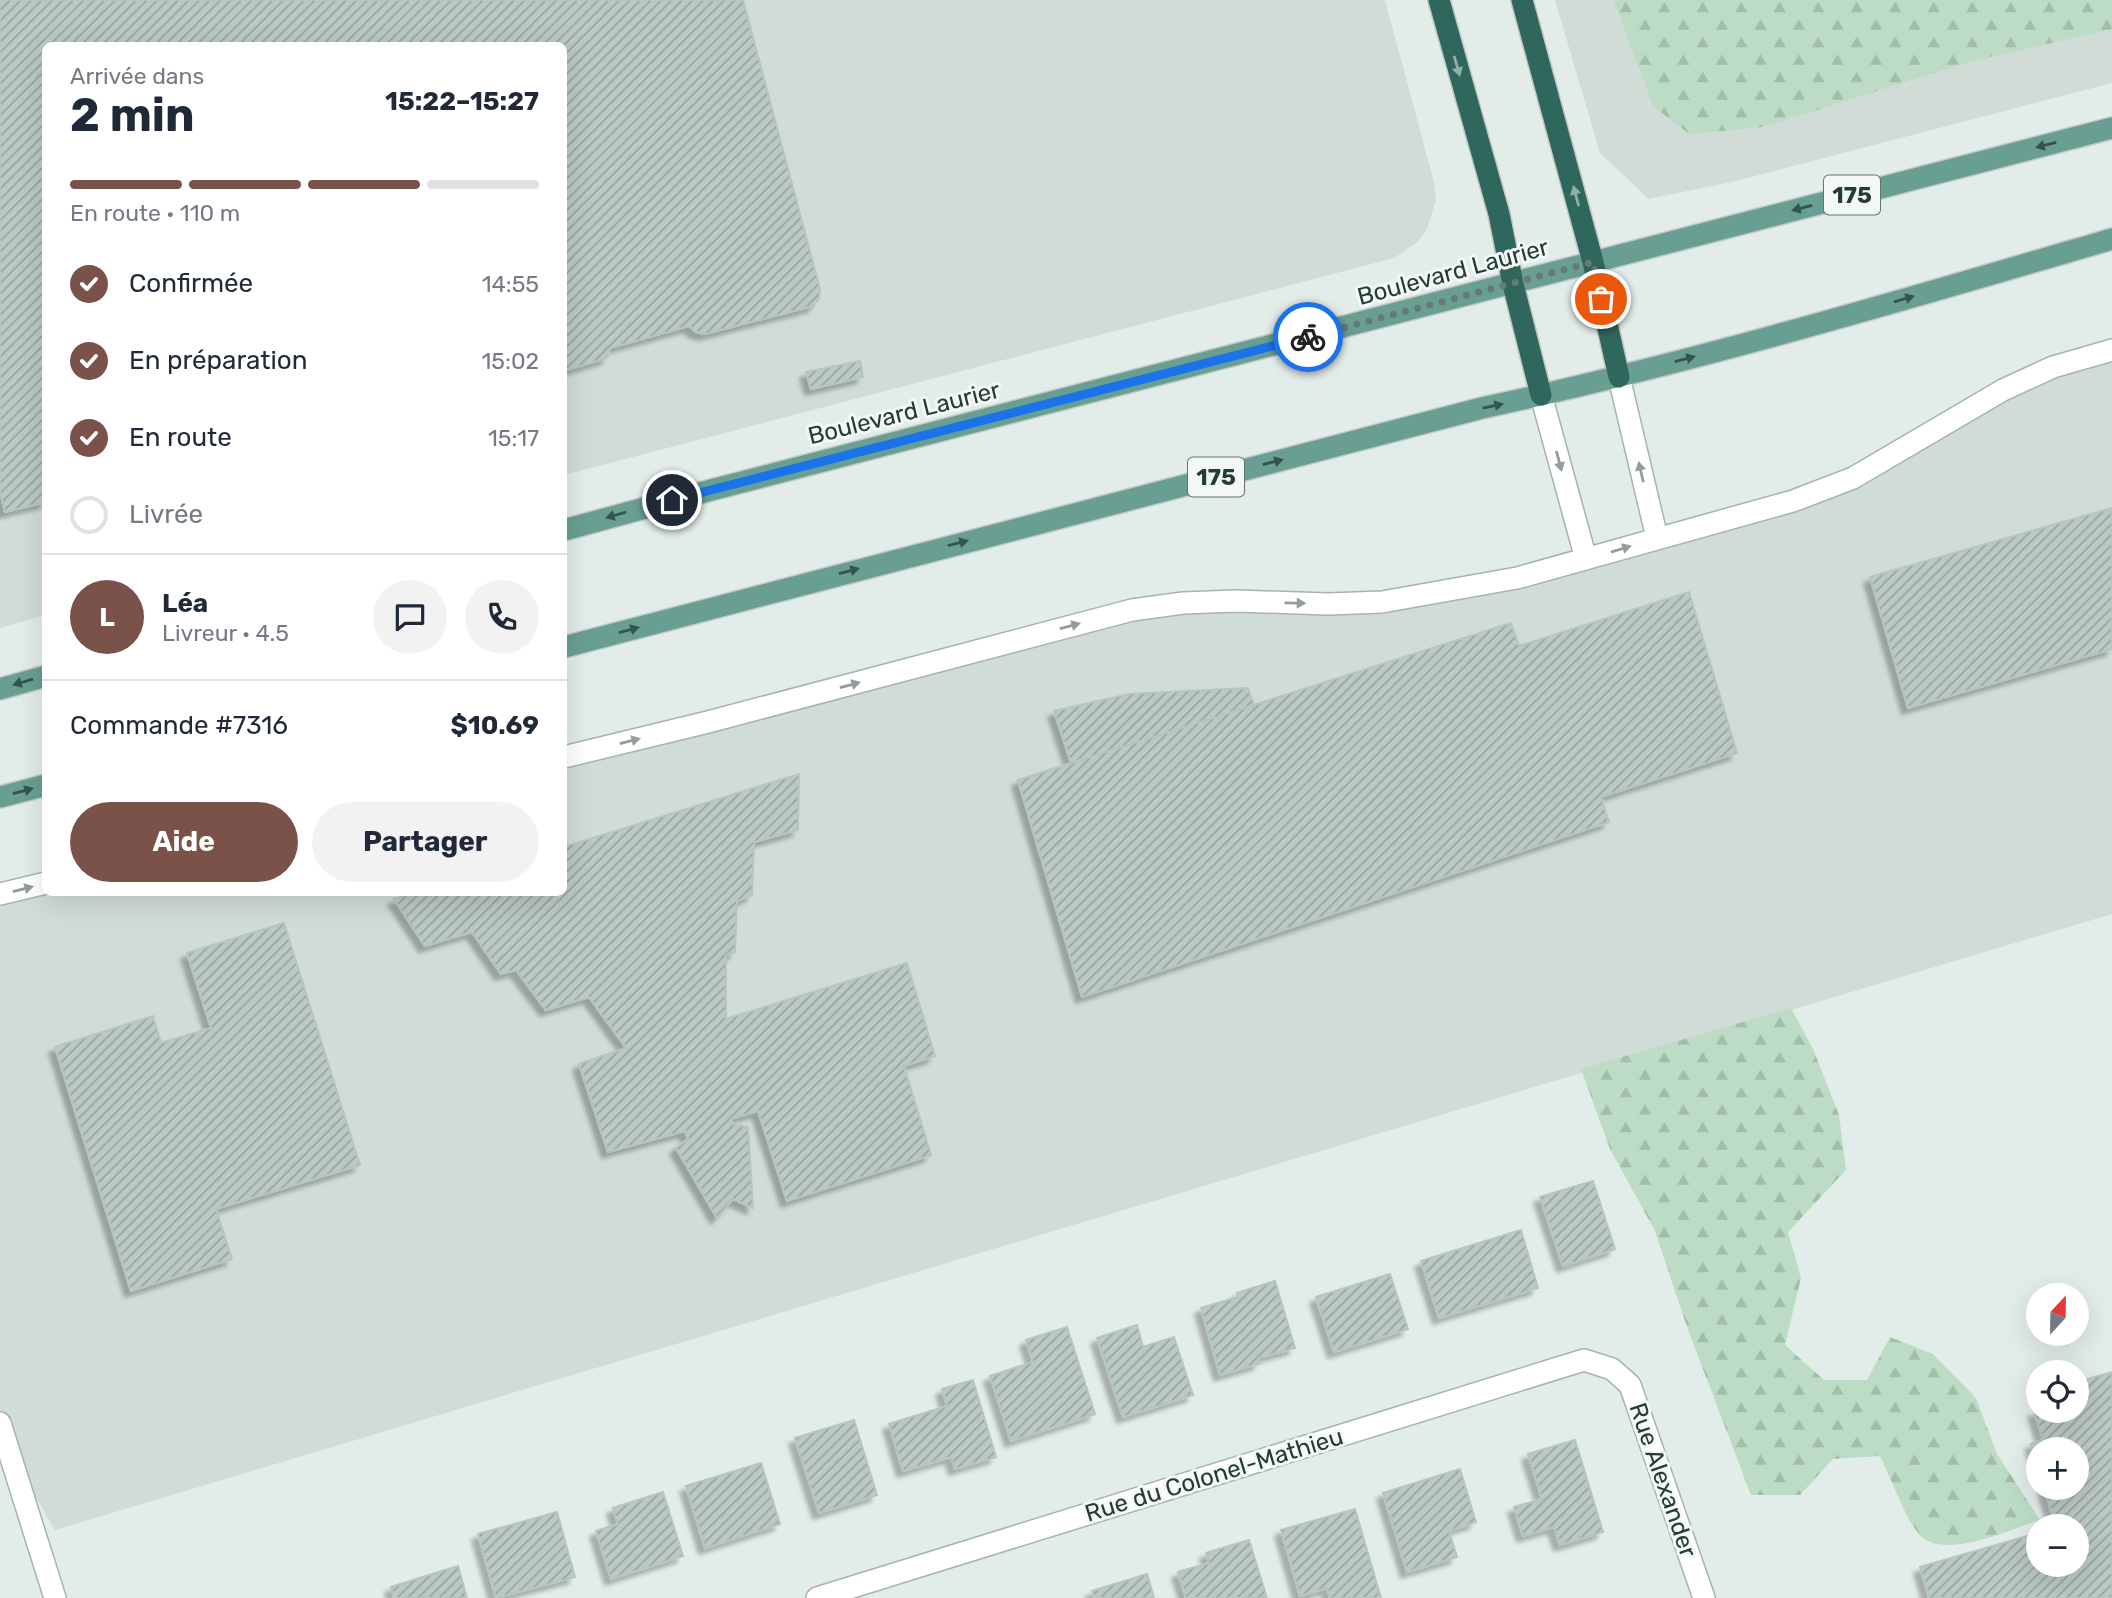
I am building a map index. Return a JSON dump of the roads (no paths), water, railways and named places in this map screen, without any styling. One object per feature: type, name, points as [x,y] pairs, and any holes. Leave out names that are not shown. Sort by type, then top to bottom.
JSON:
[{"type":"highway","points":[[1439,0],[1499,214],[1513,284],[1541,395]]},
{"type":"highway","points":[[1522,0],[1593,262],[1619,377]]},
{"type":"main road","name":"Boulevard Laurier","points":[[567,529],[2112,128]]},
{"type":"main road","name":"175","points":[[567,646],[1482,408],[1619,377],[2112,239]]},
{"type":"main road","points":[[0,689],[42,677]]},
{"type":"main road","points":[[0,797],[42,786]]},
{"type":"street","points":[[567,756],[708,722],[1132,610],[1183,603],[1236,601],[1382,603],[1517,578],[1793,501],[1853,478],[2003,390],[2053,367],[2112,350]]},
{"type":"street","points":[[1619,377],[1657,538]]},
{"type":"street","points":[[1541,395],[1586,559]]},
{"type":"street","points":[[0,894],[42,884]]},
{"type":"street","name":"Rue du Colonel-Mathieu","points":[[817,1598],[1584,1360],[1612,1369]]},
{"type":"street","name":"Rue Alexander","points":[[1612,1369],[1630,1385],[1704,1598]]},
{"type":"street","points":[[0,1423],[4,1452],[55,1598]]}]
